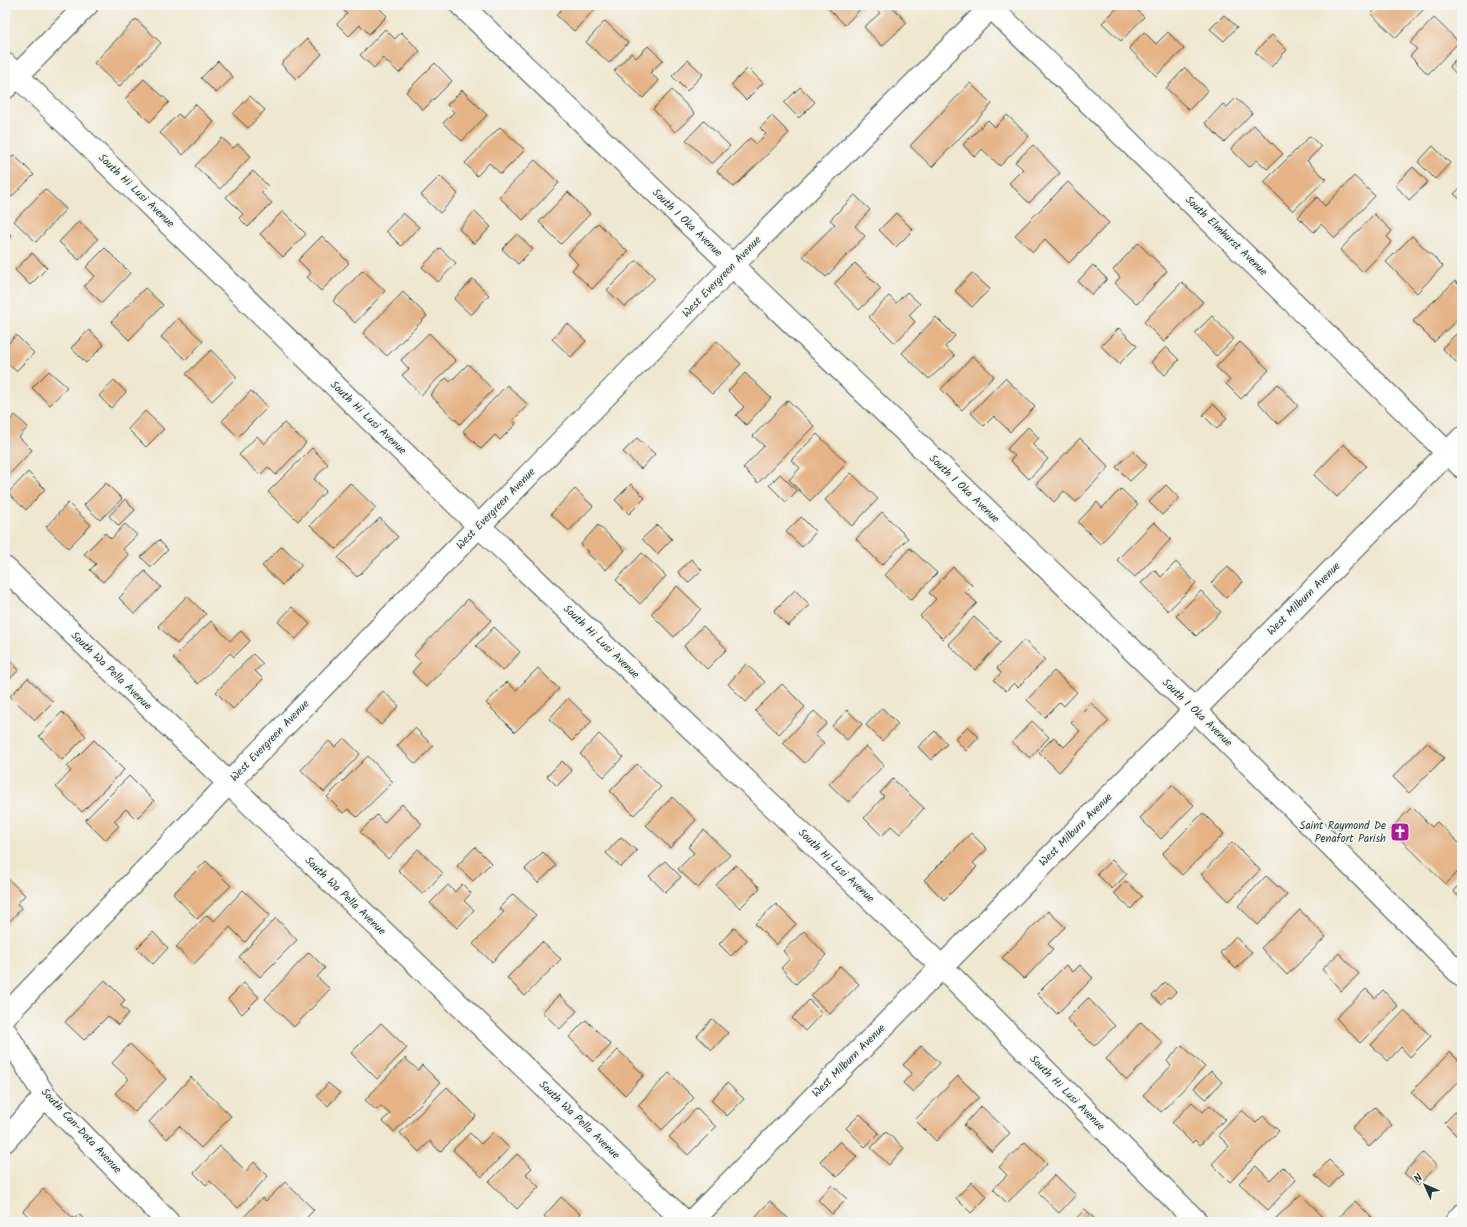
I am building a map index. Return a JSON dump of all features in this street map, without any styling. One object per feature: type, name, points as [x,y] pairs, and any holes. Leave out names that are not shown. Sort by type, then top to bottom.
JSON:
[{"type":"street","points":[[9,76],[87,5]]},
{"type":"street","name":"South I Oka Avenue","points":[[461,5],[1195,710],[1462,976]]},
{"type":"street","name":"West Evergreen Avenue","points":[[5,1016],[228,784],[732,266],[991,5]]},
{"type":"street","name":"South Elmhurst Avenue","points":[[991,5],[1457,453]]},
{"type":"street","name":"South Hi Lusi Avenue","points":[[9,76],[942,967],[1197,1222]]},
{"type":"street","name":"West Milburn Avenue","points":[[691,1222],[1195,710],[1457,453]]},
{"type":"street","name":"South Wa Pella Avenue","points":[[5,568],[685,1222]]},
{"type":"street","name":"South Can-Dota Avenue","points":[[5,1031],[45,1096],[168,1222]]},
{"type":"street","points":[[5,1141],[45,1096]]},
{"type":"street","points":[[1456,1222],[1462,1215]]},
{"type":"building","points":[[348,5],[376,5],[387,16],[369,34],[360,25],[349,36],[337,24],[347,14],[343,10]]},
{"type":"building","points":[[563,5],[599,5],[574,31],[556,15],[565,6]]},
{"type":"building","points":[[825,5],[864,5],[845,25]]},
{"type":"building","points":[[880,5],[891,5],[907,23],[882,46],[864,27],[880,13],[876,9]]},
{"type":"building","points":[[1120,5],[1139,5],[1135,8],[1144,17],[1121,41],[1102,23]]},
{"type":"building","points":[[1380,5],[1421,5],[1425,8],[1396,38],[1371,14]]},
{"type":"building","points":[[1224,15],[1237,27],[1224,41],[1210,29]]},
{"type":"building","points":[[1434,18],[1459,42],[1428,74],[1410,56],[1417,49],[1410,43]]},
{"type":"building","points":[[136,19],[161,43],[119,87],[94,63]]},
{"type":"building","points":[[605,21],[628,43],[609,63],[586,42]]},
{"type":"building","points":[[385,29],[395,39],[401,32],[420,51],[399,73],[383,58],[374,68],[360,55]]},
{"type":"building","points":[[1144,32],[1156,44],[1168,32],[1184,49],[1156,76],[1129,48]]},
{"type":"building","points":[[1272,35],[1287,50],[1271,67],[1255,52]]},
{"type":"building","points":[[307,39],[322,54],[296,79],[281,64]]},
{"type":"building","points":[[648,46],[663,60],[650,73],[659,81],[643,98],[614,71],[631,53],[636,58]]},
{"type":"building","points":[[1462,53],[1462,80],[1449,66]]},
{"type":"building","points":[[688,60],[703,74],[687,91],[672,76]]},
{"type":"building","points":[[218,61],[233,77],[216,93],[201,78]]},
{"type":"building","points":[[435,63],[452,81],[423,110],[406,92]]},
{"type":"building","points":[[748,68],[763,83],[746,100],[731,85]]},
{"type":"building","points":[[1185,68],[1208,90],[1189,110],[1166,88]]},
{"type":"building","points":[[144,79],[169,102],[150,122],[125,99]]},
{"type":"building","points":[[970,83],[992,104],[932,167],[910,146]]},
{"type":"building","points":[[1462,86],[1462,97],[1456,91]]},
{"type":"building","points":[[800,87],[815,102],[799,118],[784,103]]},
{"type":"building","points":[[462,90],[487,115],[462,141],[443,123],[454,112],[447,105]]},
{"type":"building","points":[[672,90],[695,114],[675,132],[653,109]]},
{"type":"building","points":[[250,96],[265,110],[248,128],[233,114]]},
{"type":"building","points":[[1236,98],[1252,113],[1224,142],[1205,123],[1223,104],[1227,107]]},
{"type":"building","points":[[195,104],[214,122],[183,155],[160,133],[178,114],[183,118]]},
{"type":"building","points":[[1007,115],[1029,136],[1000,166],[982,149],[975,157],[963,145],[988,120],[995,127]]},
{"type":"building","points":[[772,116],[789,133],[734,187],[717,171],[750,138],[756,144],[766,134],[760,128]]},
{"type":"building","points":[[704,121],[730,146],[712,164],[686,140]]},
{"type":"building","points":[[1254,125],[1283,154],[1267,169],[1257,160],[1249,167],[1231,149]]},
{"type":"building","points":[[500,127],[525,150],[501,174],[489,163],[477,176],[465,163]]},
{"type":"building","points":[[1310,136],[1321,147],[1307,161],[1326,179],[1293,211],[1264,182]]},
{"type":"building","points":[[222,138],[233,148],[238,144],[251,156],[220,189],[195,166]]},
{"type":"building","points":[[1033,145],[1060,173],[1029,203],[1009,183],[1023,169],[1015,162]]},
{"type":"building","points":[[1433,146],[1450,163],[1435,179],[1418,162]]},
{"type":"building","points":[[14,155],[34,175],[5,203],[5,164]]},
{"type":"building","points":[[535,160],[559,183],[523,220],[499,197]]},
{"type":"building","points":[[1413,167],[1428,182],[1409,200],[1395,185]]},
{"type":"building","points":[[253,171],[268,186],[261,193],[272,203],[248,227],[239,218],[243,214],[226,197]]},
{"type":"building","points":[[440,176],[458,194],[440,213],[421,195]]},
{"type":"building","points":[[1354,176],[1375,196],[1335,238],[1321,224],[1314,232],[1298,217],[1317,197],[1325,206]]},
{"type":"building","points":[[1068,182],[1109,223],[1069,263],[1045,239],[1033,252],[1015,235]]},
{"type":"building","points":[[1462,186],[1462,201],[1454,194]]},
{"type":"building","points":[[45,189],[66,209],[36,242],[14,221]]},
{"type":"building","points":[[568,192],[590,214],[561,244],[539,222]]},
{"type":"building","points":[[855,195],[870,210],[855,226],[865,236],[826,277],[803,256],[835,224],[830,220]]},
{"type":"building","points":[[283,211],[306,234],[283,257],[260,234]]},
{"type":"building","points":[[475,211],[491,227],[474,244],[459,229]]},
{"type":"building","points":[[403,213],[419,227],[401,246],[386,231]]},
{"type":"building","points":[[896,213],[913,230],[896,247],[879,230]]},
{"type":"building","points":[[1374,214],[1392,231],[1387,237],[1392,242],[1363,272],[1340,250]]},
{"type":"building","points":[[79,221],[98,239],[79,260],[59,242]]},
{"type":"building","points":[[598,223],[628,252],[592,289],[572,270],[578,264],[568,254]]},
{"type":"building","points":[[5,229],[12,236],[5,243]]},
{"type":"building","points":[[517,234],[533,249],[518,264],[502,249]]},
{"type":"building","points":[[322,236],[349,263],[321,291],[307,277],[311,273],[298,260]]},
{"type":"building","points":[[1412,236],[1443,266],[1417,293],[1386,262]]},
{"type":"building","points":[[1138,243],[1167,271],[1137,304],[1115,283],[1120,277],[1113,270]]},
{"type":"building","points":[[105,248],[130,273],[102,303],[84,286],[95,276],[86,267]]},
{"type":"building","points":[[440,248],[456,263],[438,282],[422,267]]},
{"type":"building","points":[[32,253],[47,268],[30,285],[15,270]]},
{"type":"building","points":[[637,260],[655,278],[625,307],[607,290]]},
{"type":"building","points":[[855,263],[881,289],[859,310],[834,284]]},
{"type":"building","points":[[1093,265],[1107,279],[1092,295],[1078,281]]},
{"type":"building","points":[[363,270],[385,291],[355,323],[333,301]]},
{"type":"building","points":[[972,273],[990,289],[972,307],[955,291]]},
{"type":"building","points":[[473,279],[489,295],[471,315],[454,299]]},
{"type":"building","points":[[1455,281],[1462,288],[1462,315],[1434,342],[1413,321]]},
{"type":"building","points":[[1182,282],[1203,302],[1164,342],[1144,322]]},
{"type":"building","points":[[145,288],[163,305],[129,340],[111,322]]},
{"type":"building","points":[[403,292],[427,316],[387,356],[363,333]]},
{"type":"building","points":[[907,292],[920,304],[909,315],[915,322],[895,343],[869,317],[889,296],[896,303]]},
{"type":"building","points":[[1212,316],[1234,339],[1216,356],[1195,333]]},
{"type":"building","points":[[936,317],[955,336],[945,347],[955,356],[929,379],[902,353]]},
{"type":"building","points":[[178,318],[203,341],[186,360],[161,337]]},
{"type":"building","points":[[567,323],[586,341],[571,357],[552,339]]},
{"type":"building","points":[[1119,328],[1137,346],[1119,364],[1101,346]]},
{"type":"building","points":[[1462,328],[1462,368],[1442,348]]},
{"type":"building","points":[[89,330],[104,345],[86,363],[71,348]]},
{"type":"building","points":[[429,333],[456,361],[421,395],[402,375],[409,369],[401,360]]},
{"type":"building","points":[[16,335],[34,353],[16,371],[5,361],[5,347]]},
{"type":"building","points":[[717,341],[741,364],[712,394],[688,372]]},
{"type":"building","points":[[1240,342],[1269,370],[1241,399],[1226,384],[1230,380],[1216,367]]},
{"type":"building","points":[[1166,347],[1179,360],[1165,375],[1151,362]]},
{"type":"building","points":[[211,350],[237,377],[212,401],[186,374]]},
{"type":"building","points":[[973,356],[994,376],[962,410],[941,389]]},
{"type":"building","points":[[468,364],[493,390],[460,424],[430,395],[446,378],[450,382]]},
{"type":"building","points":[[49,371],[67,387],[50,405],[32,388]]},
{"type":"building","points":[[745,373],[771,398],[746,425],[736,415],[744,407],[728,391]]},
{"type":"building","points":[[1005,378],[1035,407],[1010,432],[994,416],[984,426],[971,413]]},
{"type":"building","points":[[114,380],[126,392],[111,408],[99,396]]},
{"type":"building","points":[[1278,384],[1298,406],[1278,424],[1258,402]]},
{"type":"building","points":[[507,385],[528,405],[513,420],[516,424],[500,440],[495,435],[481,449],[463,431]]},
{"type":"building","points":[[251,391],[268,407],[238,437],[222,421]]},
{"type":"building","points":[[788,400],[814,426],[758,483],[743,468],[764,446],[753,436]]},
{"type":"building","points":[[1213,404],[1227,418],[1217,429],[1203,415]]},
{"type":"building","points":[[145,411],[164,429],[146,447],[128,429]]},
{"type":"building","points":[[15,415],[28,427],[19,437],[32,450],[5,479],[5,426]]},
{"type":"building","points":[[284,423],[306,443],[276,475],[268,467],[260,475],[239,455],[257,436],[264,444]]},
{"type":"building","points":[[1028,427],[1039,438],[1032,444],[1048,459],[1029,479],[1010,460],[1015,456],[1007,449]]},
{"type":"building","points":[[817,434],[847,463],[810,501],[789,480],[800,468],[791,460]]},
{"type":"building","points":[[637,438],[655,454],[641,469],[623,452]]},
{"type":"building","points":[[1080,438],[1109,467],[1076,502],[1064,491],[1054,502],[1036,484]]},
{"type":"building","points":[[1344,444],[1366,466],[1337,497],[1314,475]]},
{"type":"building","points":[[312,448],[328,464],[314,479],[326,491],[298,521],[268,492]]},
{"type":"building","points":[[1133,451],[1147,465],[1130,481],[1116,467]]},
{"type":"building","points":[[28,472],[45,489],[26,510],[8,493]]},
{"type":"building","points":[[851,473],[878,499],[852,526],[825,500]]},
{"type":"building","points":[[780,474],[797,491],[786,502],[769,485]]},
{"type":"building","points":[[106,483],[122,499],[100,520],[84,505]]},
{"type":"building","points":[[350,483],[376,508],[336,549],[310,525]]},
{"type":"building","points":[[631,484],[645,498],[629,514],[615,500]]},
{"type":"building","points":[[1166,485],[1179,498],[1162,515],[1149,502]]},
{"type":"building","points":[[575,489],[593,506],[569,531],[551,514]]},
{"type":"building","points":[[1121,489],[1138,505],[1100,544],[1078,522],[1097,502],[1102,508]]},
{"type":"building","points":[[125,499],[135,510],[119,526],[109,516]]},
{"type":"building","points":[[68,503],[91,525],[68,548],[46,527]]},
{"type":"building","points":[[882,512],[908,538],[882,565],[856,539]]},
{"type":"building","points":[[801,517],[816,532],[802,547],[786,532]]},
{"type":"building","points":[[380,518],[398,537],[357,577],[338,558]]},
{"type":"building","points":[[1154,522],[1171,539],[1135,577],[1117,560]]},
{"type":"building","points":[[125,524],[137,535],[123,549],[129,555],[103,582],[90,570],[96,564],[84,554],[105,533],[111,539]]},
{"type":"building","points":[[598,525],[625,550],[606,570],[587,553],[589,552],[581,544]]},
{"type":"building","points":[[657,525],[672,539],[657,554],[642,539]]},
{"type":"building","points":[[159,540],[168,550],[151,567],[141,557]]},
{"type":"building","points":[[282,546],[302,565],[282,585],[262,566]]},
{"type":"building","points":[[910,548],[937,573],[911,600],[885,575]]},
{"type":"building","points":[[642,553],[666,576],[640,604],[616,580]]},
{"type":"building","points":[[691,559],[702,570],[688,583],[678,572]]},
{"type":"building","points":[[1176,562],[1196,583],[1168,611],[1141,583],[1155,570],[1161,577]]},
{"type":"building","points":[[953,567],[972,585],[965,592],[977,603],[943,639],[920,616],[936,599],[929,593]]},
{"type":"building","points":[[1228,567],[1243,582],[1226,598],[1211,583]]},
{"type":"building","points":[[145,571],[161,587],[135,614],[119,598]]},
{"type":"building","points":[[677,586],[701,609],[674,637],[651,614]]},
{"type":"building","points":[[795,590],[810,605],[788,626],[774,611]]},
{"type":"building","points":[[1201,591],[1221,612],[1196,636],[1176,616]]},
{"type":"building","points":[[187,596],[206,614],[177,644],[158,626]]},
{"type":"building","points":[[468,599],[491,620],[426,687],[412,672],[421,662],[414,655]]},
{"type":"building","points":[[292,607],[310,624],[296,639],[278,622]]},
{"type":"building","points":[[974,617],[1001,642],[975,670],[948,644]]},
{"type":"building","points":[[211,621],[230,641],[241,631],[250,641],[234,657],[230,653],[198,684],[173,658]]},
{"type":"building","points":[[703,626],[727,649],[707,669],[684,646]]},
{"type":"building","points":[[494,627],[520,652],[503,671],[476,646]]},
{"type":"building","points":[[1024,640],[1045,660],[1018,687],[1014,683],[1006,691],[994,680],[1001,673],[997,668]]},
{"type":"building","points":[[253,654],[263,664],[255,671],[263,679],[233,709],[216,692]]},
{"type":"building","points":[[5,655],[19,670],[5,683]]},
{"type":"building","points":[[746,664],[765,682],[746,702],[728,684]]},
{"type":"building","points":[[538,668],[559,689],[515,732],[486,703],[507,682],[516,690]]},
{"type":"building","points":[[1054,671],[1077,692],[1064,706],[1060,702],[1045,717],[1027,700]]},
{"type":"building","points":[[28,678],[53,702],[35,720],[10,696]]},
{"type":"building","points":[[782,684],[805,707],[779,734],[755,711]]},
{"type":"building","points":[[383,691],[399,706],[381,725],[365,710]]},
{"type":"building","points":[[568,698],[592,721],[572,741],[549,719]]},
{"type":"building","points":[[1091,703],[1109,721],[1059,772],[1039,752],[1054,737],[1064,747],[1080,731],[1071,723]]},
{"type":"building","points":[[882,708],[898,724],[882,741],[866,725]]},
{"type":"building","points":[[847,710],[862,724],[847,740],[832,726]]},
{"type":"building","points":[[814,711],[827,723],[815,735],[824,743],[805,763],[783,743]]},
{"type":"building","points":[[62,712],[86,736],[62,760],[39,736]]},
{"type":"building","points":[[1032,721],[1049,737],[1030,758],[1012,742]]},
{"type":"building","points":[[968,726],[979,737],[966,751],[955,739]]},
{"type":"building","points":[[415,728],[433,746],[416,764],[397,746]]},
{"type":"building","points":[[935,731],[947,744],[931,760],[918,747]]},
{"type":"building","points":[[599,734],[623,757],[604,777],[580,754]]},
{"type":"building","points":[[344,738],[360,754],[324,792],[301,770],[329,741],[335,747]]},
{"type":"building","points":[[94,740],[124,770],[82,812],[56,787],[71,771],[67,767]]},
{"type":"building","points":[[1427,742],[1444,758],[1409,793],[1393,777]]},
{"type":"building","points":[[866,746],[884,765],[848,802],[829,784]]},
{"type":"building","points":[[368,756],[393,782],[357,817],[348,809],[343,813],[327,797]]},
{"type":"building","points":[[562,761],[572,771],[557,786],[547,776]]},
{"type":"building","points":[[637,764],[661,787],[634,815],[610,791]]},
{"type":"building","points":[[129,776],[154,801],[136,819],[126,809],[114,821],[119,826],[105,840],[85,820]]},
{"type":"building","points":[[893,779],[924,808],[900,834],[891,826],[882,836],[864,818],[884,796],[880,793]]},
{"type":"building","points":[[1172,785],[1194,805],[1161,839],[1140,818]]},
{"type":"building","points":[[672,797],[696,820],[670,848],[646,825]]},
{"type":"building","points":[[402,804],[422,824],[388,859],[360,832],[377,815],[384,823]]},
{"type":"building","points":[[1412,807],[1432,827],[1437,822],[1462,846],[1462,868],[1446,884],[1390,829]]},
{"type":"building","points":[[1203,813],[1224,834],[1182,875],[1162,854]]},
{"type":"building","points":[[704,830],[730,855],[698,888],[678,869],[694,853],[688,847]]},
{"type":"building","points":[[971,833],[987,849],[973,863],[977,867],[944,900],[924,880]]},
{"type":"building","points":[[621,837],[637,851],[621,867],[606,853]]},
{"type":"building","points":[[1232,842],[1260,870],[1229,901],[1201,874]]},
{"type":"building","points":[[475,847],[491,863],[473,881],[457,866]]},
{"type":"building","points":[[418,849],[443,873],[423,894],[398,870]]},
{"type":"building","points":[[543,852],[556,866],[538,883],[525,869]]},
{"type":"building","points":[[1112,860],[1127,874],[1112,889],[1097,874]]},
{"type":"building","points":[[206,861],[231,886],[197,919],[173,894]]},
{"type":"building","points":[[665,861],[681,877],[665,892],[649,876]]},
{"type":"building","points":[[736,865],[760,888],[740,908],[716,885]]},
{"type":"building","points":[[1266,876],[1287,895],[1258,925],[1238,906]]},
{"type":"building","points":[[8,879],[25,895],[17,904],[22,908],[5,926],[5,882]]},
{"type":"building","points":[[1126,881],[1142,896],[1131,909],[1114,893]]},
{"type":"building","points":[[1462,882],[1462,899],[1453,891]]},
{"type":"building","points":[[462,884],[471,893],[464,901],[474,910],[457,928],[430,903],[448,885],[455,892]]},
{"type":"building","points":[[243,890],[270,915],[245,942],[230,927],[194,964],[176,947],[207,915],[214,921]]},
{"type":"building","points":[[513,894],[536,915],[492,962],[473,944],[504,912],[499,908]]},
{"type":"building","points":[[776,904],[796,924],[776,945],[755,924]]},
{"type":"building","points":[[1300,910],[1326,937],[1287,975],[1261,948]]},
{"type":"building","points":[[1048,911],[1065,927],[1048,944],[1053,949],[1024,979],[1002,958]]},
{"type":"building","points":[[276,918],[297,940],[260,977],[239,957]]},
{"type":"building","points":[[734,928],[747,940],[731,956],[719,944]]},
{"type":"building","points":[[804,931],[826,955],[796,984],[781,968],[790,959],[783,951]]},
{"type":"building","points":[[153,932],[168,948],[153,964],[137,948]]},
{"type":"building","points":[[1235,937],[1252,952],[1236,969],[1220,953]]},
{"type":"building","points":[[542,942],[561,959],[525,996],[507,978]]},
{"type":"building","points":[[309,952],[325,968],[317,977],[330,989],[294,1027],[265,999]]},
{"type":"building","points":[[1339,953],[1359,974],[1341,991],[1322,969]]},
{"type":"building","points":[[1066,965],[1073,972],[1080,965],[1093,978],[1057,1014],[1037,994]]},
{"type":"building","points":[[840,966],[859,984],[830,1014],[811,996]]},
{"type":"building","points":[[105,980],[125,1000],[120,1005],[129,1013],[118,1025],[108,1016],[84,1040],[65,1022]]},
{"type":"building","points":[[1165,982],[1176,992],[1161,1004],[1152,996]]},
{"type":"building","points":[[244,983],[259,997],[242,1014],[228,999]]},
{"type":"building","points":[[1366,989],[1375,998],[1383,990],[1398,1006],[1360,1043],[1336,1018]]},
{"type":"building","points":[[559,995],[577,1011],[560,1029],[542,1012]]},
{"type":"building","points":[[1088,998],[1115,1026],[1094,1046],[1067,1019]]},
{"type":"building","points":[[809,1000],[822,1013],[805,1031],[792,1018]]},
{"type":"building","points":[[1404,1011],[1431,1036],[1410,1057],[1401,1047],[1388,1061],[1371,1045]]},
{"type":"building","points":[[712,1019],[728,1033],[712,1050],[697,1036]]},
{"type":"building","points":[[586,1020],[611,1045],[593,1062],[569,1037]]},
{"type":"building","points":[[1141,1022],[1163,1043],[1127,1080],[1106,1059]]},
{"type":"building","points":[[381,1023],[407,1048],[377,1079],[351,1053]]},
{"type":"building","points":[[130,1044],[166,1079],[135,1112],[115,1093],[129,1079],[112,1063]]},
{"type":"building","points":[[1182,1045],[1205,1067],[1161,1112],[1143,1095],[1171,1066],[1167,1061]]},
{"type":"building","points":[[921,1046],[940,1063],[913,1092],[903,1083],[912,1073],[903,1065]]},
{"type":"building","points":[[618,1050],[644,1075],[625,1095],[599,1069]]},
{"type":"building","points":[[1450,1052],[1462,1064],[1462,1078],[1430,1111],[1411,1092]]},
{"type":"building","points":[[405,1058],[418,1070],[422,1065],[440,1083],[394,1132],[382,1121],[390,1114],[381,1106],[376,1110],[365,1100]]},
{"type":"building","points":[[1211,1071],[1222,1082],[1206,1099],[1194,1088]]},
{"type":"building","points":[[669,1073],[694,1098],[662,1130],[638,1105]]},
{"type":"building","points":[[958,1076],[979,1097],[936,1141],[915,1120]]},
{"type":"building","points":[[191,1077],[231,1116],[201,1148],[179,1126],[167,1139],[149,1122]]},
{"type":"building","points":[[328,1083],[340,1093],[328,1106],[317,1096]]},
{"type":"building","points":[[727,1083],[744,1099],[727,1116],[711,1100]]},
{"type":"building","points":[[447,1087],[476,1116],[440,1152],[430,1141],[419,1152],[400,1133]]},
{"type":"building","points":[[1192,1102],[1203,1112],[1210,1105],[1225,1119],[1200,1145],[1195,1140],[1192,1143],[1172,1123]]},
{"type":"building","points":[[1462,1105],[1462,1141],[1444,1123]]},
{"type":"building","points":[[981,1106],[1010,1133],[992,1152],[964,1125]]},
{"type":"building","points":[[1375,1107],[1392,1125],[1369,1147],[1352,1128]]},
{"type":"building","points":[[697,1108],[716,1127],[688,1155],[669,1137]]},
{"type":"building","points":[[1242,1110],[1256,1123],[1263,1116],[1279,1131],[1230,1182],[1212,1164],[1229,1146],[1218,1135]]},
{"type":"building","points":[[860,1114],[879,1133],[865,1147],[846,1128]]},
{"type":"building","points":[[493,1132],[509,1148],[482,1177],[453,1150],[470,1133],[481,1144]]},
{"type":"building","points":[[886,1132],[904,1148],[889,1165],[871,1148]]},
{"type":"building","points":[[840,1141],[857,1157],[837,1177],[820,1161]]},
{"type":"building","points":[[1025,1142],[1047,1164],[1007,1203],[993,1189],[1007,1175],[999,1167]]},
{"type":"building","points":[[220,1146],[246,1171],[254,1162],[268,1176],[238,1208],[210,1181],[206,1185],[194,1173]]},
{"type":"building","points":[[1423,1153],[1437,1166],[1418,1186],[1404,1173]]},
{"type":"building","points":[[517,1154],[532,1168],[526,1174],[539,1187],[517,1209],[489,1182]]},
{"type":"building","points":[[1329,1160],[1343,1173],[1329,1188],[1315,1175]]},
{"type":"building","points":[[1256,1166],[1270,1180],[1283,1167],[1296,1180],[1268,1210],[1239,1183]]},
{"type":"building","points":[[1055,1175],[1076,1195],[1059,1213],[1038,1193]]},
{"type":"building","points":[[285,1182],[314,1210],[302,1222],[247,1222],[243,1218],[262,1198],[266,1201]]},
{"type":"building","points":[[972,1182],[987,1197],[971,1213],[956,1198]]},
{"type":"building","points":[[832,1185],[847,1199],[832,1214],[818,1200]]},
{"type":"building","points":[[43,1189],[74,1219],[79,1214],[87,1222],[34,1222],[23,1211]]},
{"type":"building","points":[[1301,1194],[1326,1220],[1324,1222],[1276,1222],[1274,1220]]},
{"type":"building","points":[[561,1197],[580,1214],[573,1222],[550,1222],[544,1216]]},
{"type":"building","points":[[770,1201],[790,1220],[788,1222],[756,1222],[753,1219]]},
{"type":"building","points":[[1355,1201],[1375,1221],[1374,1222],[1338,1222],[1336,1219]]},
{"type":"building","points":[[1085,1209],[1098,1222],[1073,1222]]},
{"type":"place","name":"Saint Raymond De Penafort Parish","points":[[1400,832]]}]
